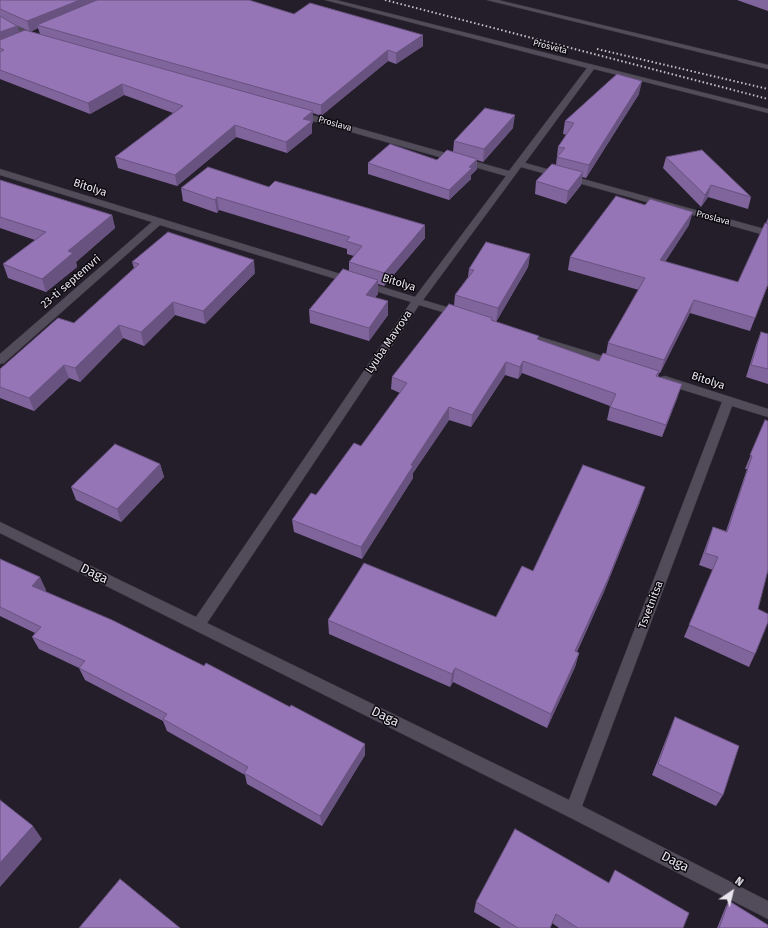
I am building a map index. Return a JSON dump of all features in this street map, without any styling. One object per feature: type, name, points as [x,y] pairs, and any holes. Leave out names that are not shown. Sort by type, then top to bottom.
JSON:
[{"type":"street","name":"Prosveta","points":[[328,0],[592,68],[768,111]]},
{"type":"street","points":[[490,0],[768,67]]},
{"type":"street","points":[[0,20],[30,37],[46,41]]},
{"type":"street","name":"Lyuba Mavrova","points":[[198,625],[417,301],[592,68]]},
{"type":"street","name":"Proslava","points":[[290,112],[512,175]]},
{"type":"street","name":"Proslava","points":[[520,164],[768,233]]},
{"type":"street","name":"Bitolya","points":[[0,172],[470,318]]},
{"type":"street","name":"23-ti septemvri","points":[[0,360],[158,222]]},
{"type":"street","points":[[516,332],[623,366]]},
{"type":"street","name":"Bitolya","points":[[653,376],[768,412]]},
{"type":"street","name":"Tsvetnitsa","points":[[573,810],[729,400]]},
{"type":"street","name":"Daga","points":[[0,527],[573,810],[768,910]]},
{"type":"building","points":[[0,0],[80,0],[27,21],[0,9]]},
{"type":"building","points":[[97,0],[249,0],[294,14],[310,3],[423,35],[396,53],[388,50],[321,105],[37,25]]},
{"type":"building","points":[[0,16],[17,26],[0,32]]},
{"type":"building","points":[[25,30],[313,111],[303,119],[312,121],[286,142],[235,125],[175,175],[115,157],[183,106],[122,84],[88,103],[0,70],[0,52],[4,50],[0,48],[0,40]]},
{"type":"building","points":[[617,74],[642,81],[589,165],[557,157],[565,148],[558,147],[574,123],[565,121]]},
{"type":"building","points":[[485,108],[515,115],[484,149],[454,141]]},
{"type":"building","points":[[390,144],[437,160],[447,150],[477,159],[469,167],[472,168],[449,190],[368,163]]},
{"type":"building","points":[[702,150],[751,197],[711,185],[705,195],[666,157]]},
{"type":"building","points":[[552,164],[583,172],[568,191],[536,181]]},
{"type":"building","points":[[208,167],[269,187],[275,181],[425,225],[384,273],[349,262],[362,246],[346,241],[350,237],[217,197],[215,200],[181,188]]},
{"type":"building","points":[[0,180],[112,215],[68,251],[73,253],[42,279],[3,264],[46,232],[0,217]]},
{"type":"building","points":[[616,196],[645,205],[650,199],[693,212],[660,260],[738,282],[765,223],[768,224],[768,284],[755,318],[694,300],[664,360],[608,343],[645,278],[570,257]]},
{"type":"building","points":[[168,232],[254,260],[203,311],[173,302],[141,332],[119,325],[75,368],[64,365],[29,398],[0,387],[0,369],[58,318],[74,323],[139,264],[132,262]]},
{"type":"building","points":[[486,242],[530,254],[498,308],[455,295],[474,270],[469,269]]},
{"type":"building","points":[[343,269],[378,280],[366,295],[388,301],[369,328],[309,310]]},
{"type":"building","points":[[449,304],[492,318],[491,320],[539,336],[537,339],[599,361],[603,353],[659,371],[656,376],[682,384],[666,425],[610,407],[616,394],[523,361],[520,367],[506,362],[472,415],[449,407],[411,465],[413,466],[361,547],[292,520],[311,493],[316,495],[354,443],[361,446],[407,383],[392,377]]},
{"type":"building","points":[[761,332],[768,334],[768,369],[751,365]]},
{"type":"building","points":[[765,420],[768,421],[768,570],[758,609],[768,614],[768,622],[755,654],[689,625],[718,557],[705,553],[713,527],[727,532],[752,456],[750,455]]},
{"type":"building","points":[[115,444],[160,464],[117,509],[71,487]]},
{"type":"building","points":[[583,465],[645,487],[608,579],[575,651],[579,653],[551,714],[455,668],[452,674],[328,620],[364,563],[496,617],[522,566],[533,571]]},
{"type":"building","points":[[0,559],[40,577],[32,586],[112,620],[204,666],[206,663],[365,744],[320,816],[244,773],[248,767],[163,719],[167,714],[79,668],[85,661],[32,637],[41,627],[0,607]]},
{"type":"building","points":[[675,717],[739,746],[723,795],[658,764]]},
{"type":"building","points":[[0,800],[33,826],[0,863]]},
{"type":"building","points":[[515,829],[609,883],[615,870],[689,913],[683,928],[578,928],[556,914],[550,928],[518,928],[476,902]]},
{"type":"building","points":[[120,879],[180,928],[79,928]]},
{"type":"building","points":[[729,901],[768,925],[768,928],[719,928]]},
{"type":"railway","points":[[385,0],[768,99]]},
{"type":"railway","points":[[597,49],[768,89]]}]
